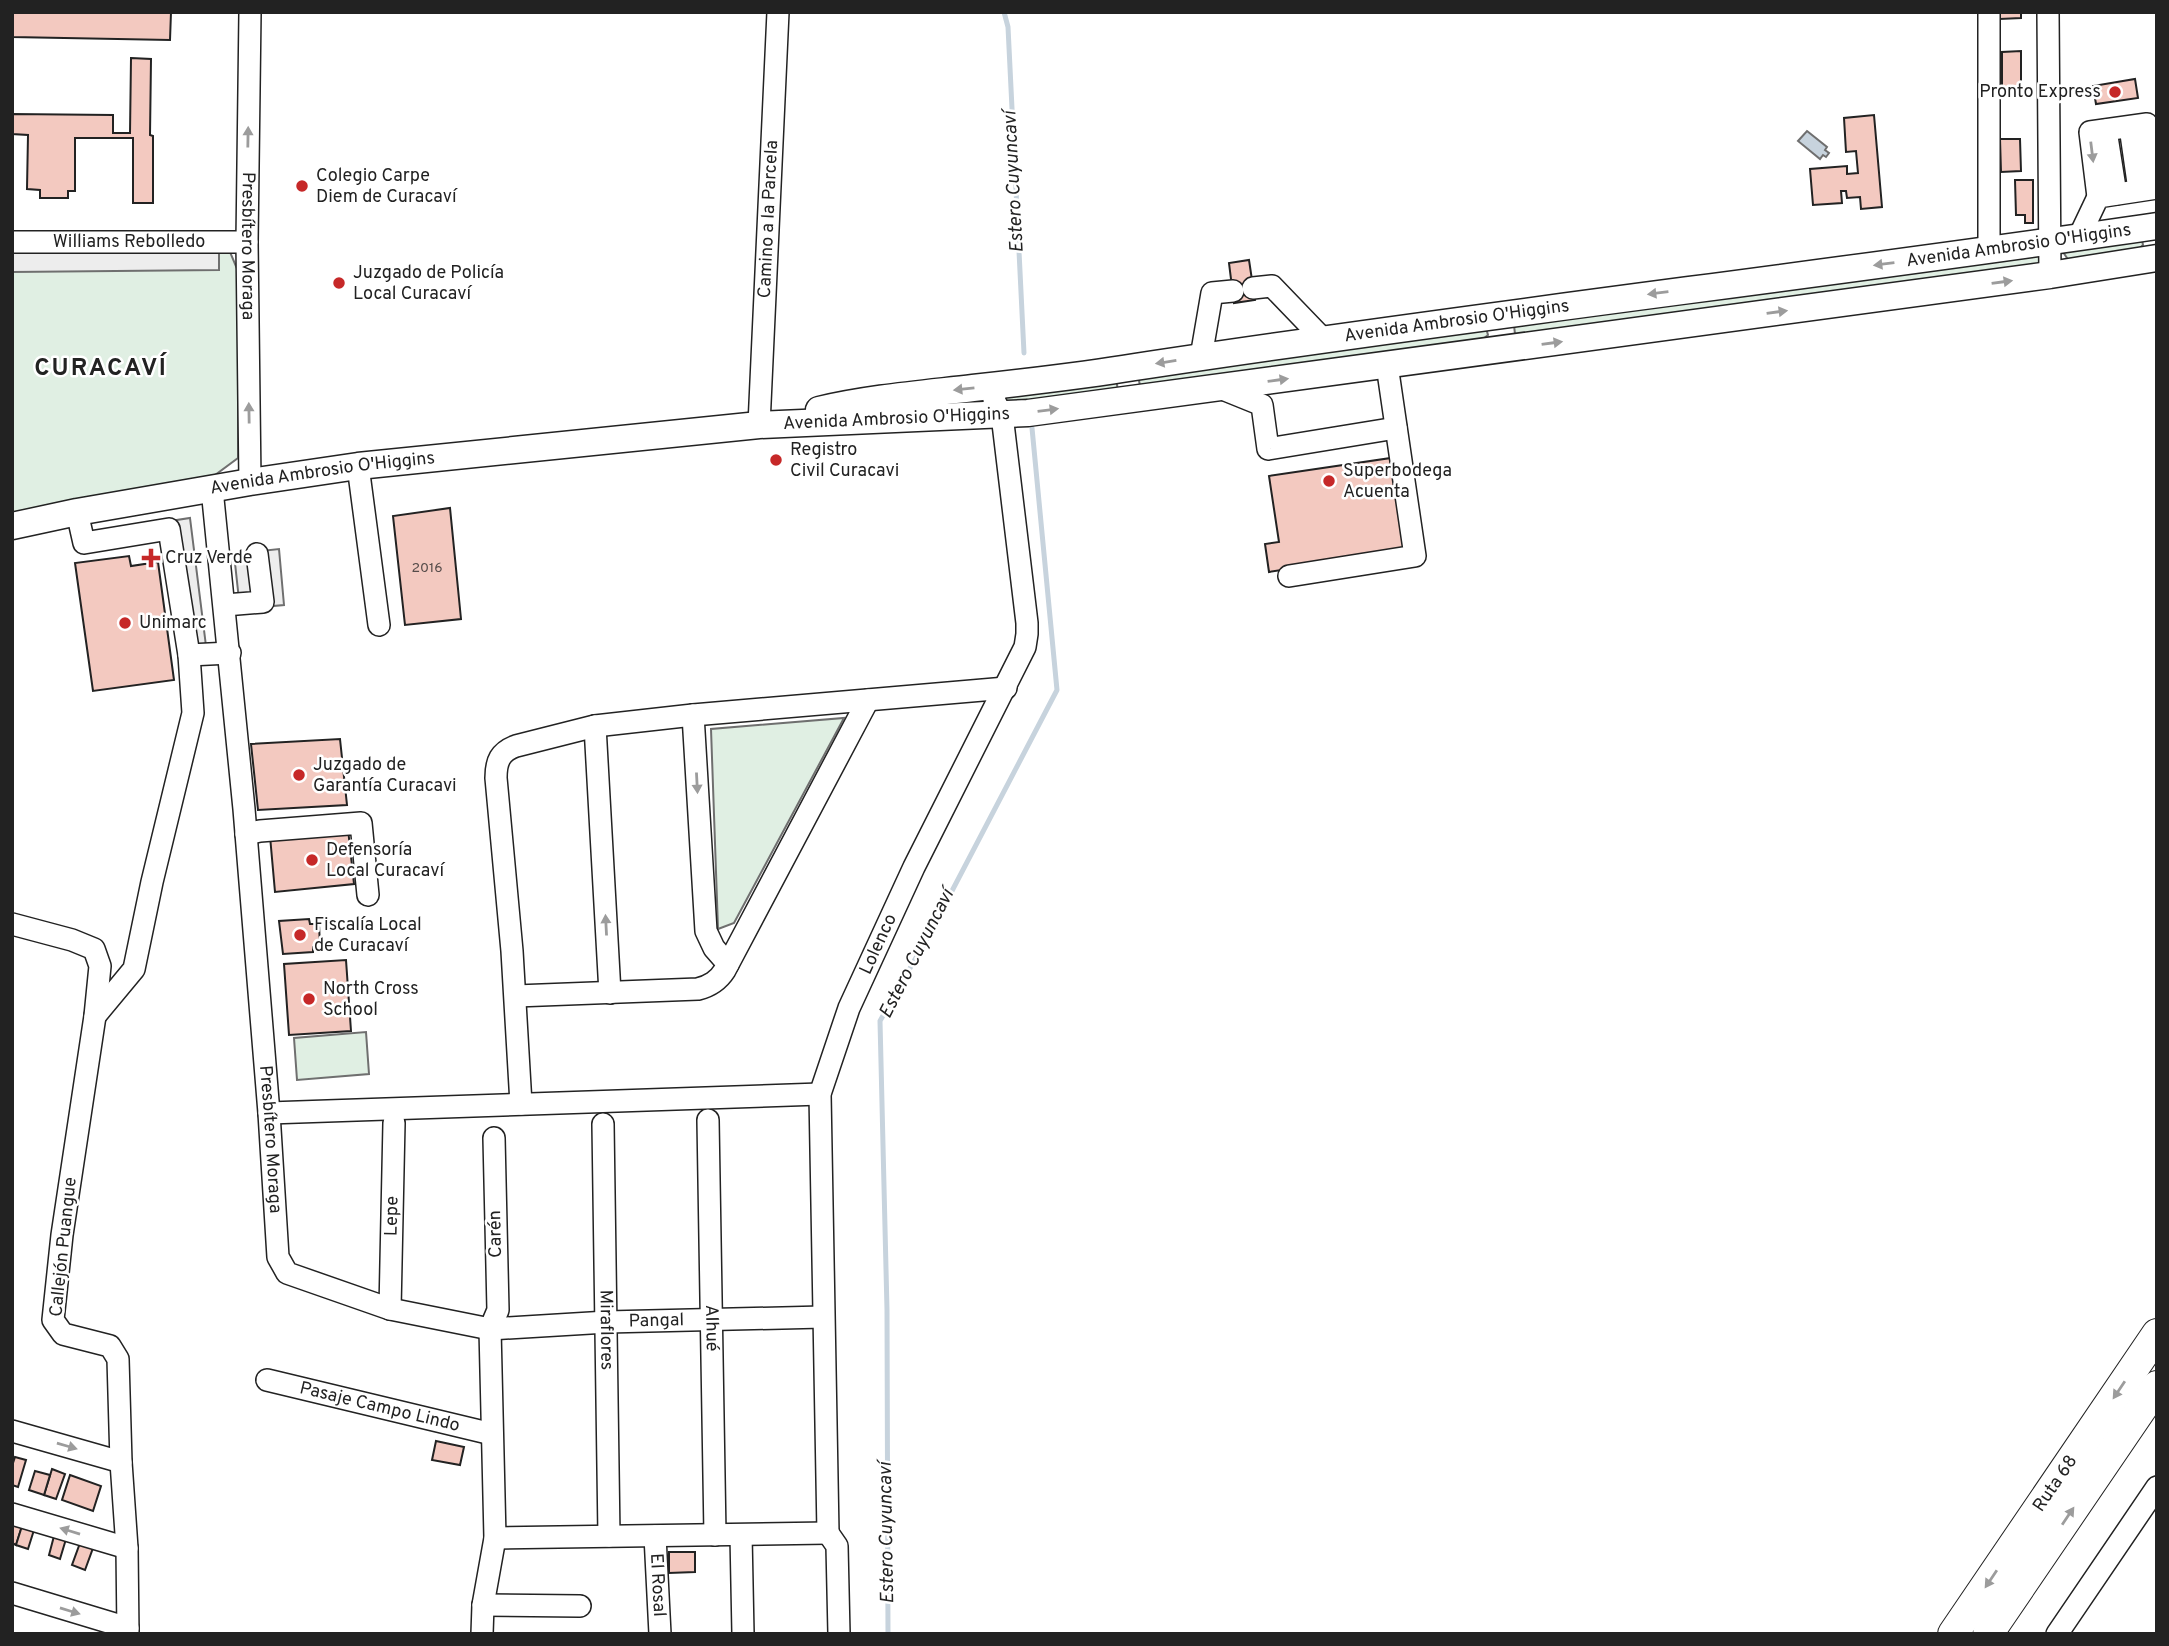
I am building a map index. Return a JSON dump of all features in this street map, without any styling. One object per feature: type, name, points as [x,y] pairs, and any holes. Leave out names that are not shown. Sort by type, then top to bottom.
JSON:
[{"type":"highway","name":"Ruta 68","points":[[1953,1634],[2157,1334]]},
{"type":"highway","name":"Ruta 68","points":[[1988,1634],[2157,1386]]},
{"type":"main road","name":"Avenida Ambrosio O'Higgins","points":[[759,425],[860,401],[1002,385],[1498,314],[2156,227]]},
{"type":"main road","name":"Avenida Ambrosio O'Higgins","points":[[12,526],[250,482],[358,466],[759,425],[1002,415],[1827,306],[2157,258]]},
{"type":"main road","points":[[1822,272],[1815,282],[1815,293],[1827,306]]},
{"type":"main road","points":[[1498,314],[1508,330],[1500,350]]},
{"type":"street","name":"Presbítero Moraga","points":[[250,12],[247,242],[250,482]]},
{"type":"street","name":"Camino a la Parcela","points":[[759,425],[778,12]]},
{"type":"street","points":[[1989,12],[1989,250]]},
{"type":"street","points":[[2048,12],[2050,275]]},
{"type":"street","points":[[2079,237],[2107,196],[2106,130],[2147,124],[2151,188],[2107,196]]},
{"type":"street","name":"Williams Rebolledo","points":[[12,242],[247,242]]},
{"type":"street","points":[[1201,357],[1212,293],[1272,286],[1323,340]]},
{"type":"street","points":[[1289,576],[1415,556],[1387,365]]},
{"type":"street","name":"Lolenco","points":[[839,1634],[836,1546],[828,1533],[820,1094],[849,1008],[914,867],[1025,647],[1027,634],[1002,415],[994,400],[1002,385]]},
{"type":"street","points":[[1220,388],[1262,405],[1268,449],[1396,428]]},
{"type":"street","points":[[358,466],[379,625]]},
{"type":"street","name":"Presbítero Moraga","points":[[212,489],[246,834],[278,1257],[287,1273],[390,1309],[490,1329]]},
{"type":"street","points":[[77,512],[84,543],[169,529],[189,655],[193,713],[134,969],[94,1016]]},
{"type":"street","points":[[225,605],[263,602],[257,554]]},
{"type":"street","points":[[189,655],[230,653]]},
{"type":"street","points":[[521,1104],[516,996],[496,765],[505,751],[595,726],[1006,688]]},
{"type":"street","points":[[516,996],[705,987],[717,981],[868,700]]},
{"type":"street","points":[[693,715],[706,931],[714,948],[728,964]]},
{"type":"street","points":[[595,726],[610,993]]},
{"type":"street","points":[[246,834],[361,823],[368,895]]},
{"type":"street","name":"Callejón Puangue","points":[[12,924],[72,940],[94,949],[100,966],[62,1235],[53,1320],[63,1334],[110,1346],[117,1359],[127,1548],[128,1631]]},
{"type":"street","points":[[269,1113],[820,1094]]},
{"type":"street","name":"Alhué","points":[[708,1120],[715,1535]]},
{"type":"street","name":"Lepe","points":[[390,1309],[394,1122]]},
{"type":"street","name":"Miraflores","points":[[603,1124],[609,1536]]},
{"type":"street","name":"Carén","points":[[490,1329],[498,1310],[494,1138]]},
{"type":"street","name":"Pangal","points":[[490,1329],[607,1322],[823,1317]]},
{"type":"street","points":[[482,1634],[495,1538],[490,1329]]},
{"type":"street","name":"Pasaje Campo Lindo","points":[[267,1380],[492,1434]]},
{"type":"street","points":[[12,1431],[121,1462]]},
{"type":"street","points":[[2057,1634],[2157,1487]]},
{"type":"street","points":[[12,1514],[127,1548]]},
{"type":"street","points":[[495,1538],[828,1533]]},
{"type":"street","points":[[741,1535],[743,1634]]},
{"type":"street","name":"El Rosal","points":[[655,1536],[660,1634]]},
{"type":"street","points":[[12,1593],[128,1631]]},
{"type":"street","points":[[484,1605],[580,1606]]},
{"type":"green space","points":[[2142,240],[2143,245],[2138,250],[2069,261],[2063,252]]},
{"type":"green space","points":[[12,252],[230,252],[238,271],[238,458],[215,475],[12,513]]},
{"type":"green space","points":[[2042,255],[2043,264],[1516,343],[1514,325]]},
{"type":"green space","points":[[1486,328],[1488,335],[1483,339],[1140,386],[1138,375]]},
{"type":"green space","points":[[1116,377],[1118,392],[1014,405],[953,403]]},
{"type":"green space","points":[[844,718],[734,923],[718,929],[711,729]]},
{"type":"green space","points":[[366,1032],[369,1074],[297,1080],[294,1038]]},
{"type":"shaded area","points":[[1807,131],[1827,147],[1825,150],[1829,153],[1826,157],[1823,155],[1820,159],[1798,141]]},
{"type":"shaded area","points":[[12,252],[219,252],[219,270],[12,272]]},
{"type":"shaded area","points":[[190,518],[206,646],[190,647],[170,539],[86,534]]},
{"type":"shaded area","points":[[279,549],[284,605],[240,609],[234,554]]},
{"type":"building","points":[[12,12],[171,12],[170,40],[12,37]]},
{"type":"building","points":[[2000,12],[2021,12],[2021,18],[2000,19]]},
{"type":"building","points":[[2021,51],[2021,94],[2002,94],[2002,52]]},
{"type":"building","points":[[131,58],[151,59],[153,203],[133,203],[133,138],[75,138],[75,191],[68,191],[68,198],[40,198],[40,190],[27,189],[28,135],[12,134],[12,114],[113,115],[113,133],[130,133]]},
{"type":"building","name":"Pronto Express","points":[[2135,79],[2138,98],[2096,104],[2093,86]]},
{"type":"building","points":[[1874,115],[1882,207],[1861,209],[1860,197],[1847,198],[1846,191],[1841,191],[1842,203],[1813,205],[1810,169],[1847,166],[1847,174],[1858,173],[1856,151],[1846,152],[1844,118]]},
{"type":"building","points":[[2000,139],[2020,139],[2021,171],[2001,172]]},
{"type":"building","points":[[2015,180],[2033,180],[2033,223],[2025,223],[2025,215],[2016,215]]},
{"type":"building","points":[[1249,260],[1255,300],[1234,303],[1229,263]]},
{"type":"building","points":[[1391,458],[1405,551],[1269,572],[1265,544],[1279,542],[1269,476]]},
{"type":"building","points":[[450,508],[461,619],[405,625],[393,516]]},
{"type":"building","name":"Unimarc","points":[[129,556],[131,566],[158,562],[174,680],[93,691],[75,563]]},
{"type":"building","name":"Juzgado de Garantía Curacavi","points":[[340,739],[347,805],[258,810],[251,744]]},
{"type":"building","name":"Defensoría Local Curacaví","points":[[348,829],[354,884],[275,892],[270,836]]},
{"type":"building","name":"Fiscalía Local de Curacaví","points":[[309,919],[310,924],[319,924],[320,946],[313,947],[313,952],[283,954],[279,921]]},
{"type":"building","points":[[346,960],[351,1031],[289,1035],[284,964]]},
{"type":"building","points":[[436,1441],[464,1447],[460,1465],[432,1460]]},
{"type":"building","points":[[15,1457],[26,1460],[18,1487],[12,1485]]},
{"type":"building","points":[[52,1469],[65,1474],[56,1499],[44,1495]]},
{"type":"building","points":[[35,1471],[50,1475],[44,1495],[29,1490]]},
{"type":"building","points":[[70,1475],[101,1486],[93,1511],[62,1500]]},
{"type":"building","points":[[12,1523],[22,1526],[16,1545],[12,1543]]},
{"type":"building","points":[[22,1526],[34,1530],[28,1549],[16,1545]]},
{"type":"building","points":[[54,1536],[66,1539],[60,1559],[49,1555]]},
{"type":"building","points":[[80,1543],[93,1548],[85,1570],[72,1565]]},
{"type":"building","points":[[669,1552],[695,1552],[695,1572],[669,1573]]},
{"type":"waterway","name":"Estero Cuyuncaví","points":[[1004,12],[1008,27],[1024,353]]},
{"type":"waterway","name":"Estero Cuyuncaví","points":[[888,1634],[887,1310],[880,1021],[930,933],[1057,690],[1032,428]]},
{"type":"place","name":"Pronto Express","points":[[2115,92]]},
{"type":"place","name":"Colegio Carpe Diem de Curacaví","points":[[302,186]]},
{"type":"place","name":"Juzgado de Policía Local Curacaví","points":[[339,283]]},
{"type":"place","name":"Registro Civil Curacavi","points":[[776,460]]},
{"type":"place","name":"Superbodega Acuenta","points":[[1329,481]]},
{"type":"place","name":"Cruz Verde","points":[[151,558]]},
{"type":"place","name":"Unimarc","points":[[125,623]]},
{"type":"place","name":"Juzgado de Garantía Curacavi","points":[[299,775]]},
{"type":"place","name":"Defensoría Local Curacaví","points":[[312,860]]},
{"type":"place","name":"Fiscalía Local de Curacaví","points":[[300,935]]},
{"type":"place","name":"North Cross School","points":[[309,999]]},
{"type":"district","name":"CURACAVÍ","points":[[101,369]]}]
